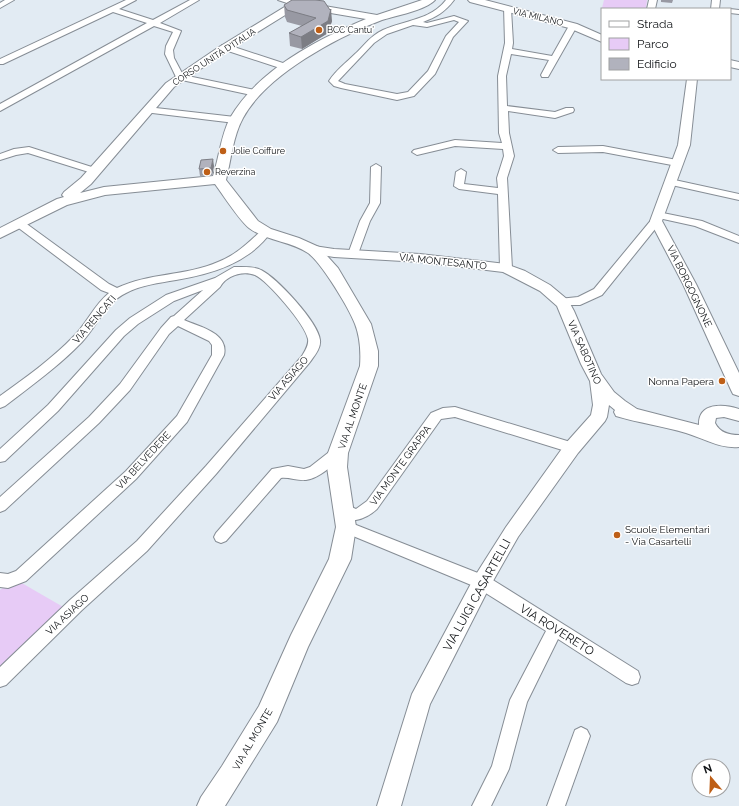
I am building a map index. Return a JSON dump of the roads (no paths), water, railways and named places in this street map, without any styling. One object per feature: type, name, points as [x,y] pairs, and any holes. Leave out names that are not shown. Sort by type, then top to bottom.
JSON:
[{"type":"main road","points":[[0,234],[64,199],[121,188],[219,180],[236,120],[256,92],[286,67],[336,36],[376,18],[410,9],[430,0]]},
{"type":"main road","name":"VIA MILANO","points":[[473,0],[573,26],[601,39]]},
{"type":"main road","points":[[300,2],[376,18]]},
{"type":"main road","name":"CORSO UNITÀ D'ITALIA","points":[[64,199],[86,181],[170,85],[226,47],[300,2]]},
{"type":"main road","name":"VIA AL MONTE","points":[[210,806],[231,775],[268,714],[299,642],[340,559],[345,518],[337,467],[338,453],[344,432],[369,366],[370,351],[363,324],[322,254],[294,241],[263,235],[247,218],[219,180]]},
{"type":"street","points":[[0,6],[10,0]]},
{"type":"street","points":[[0,62],[132,0]]},
{"type":"street","points":[[0,108],[195,0]]},
{"type":"street","points":[[282,0],[300,2]]},
{"type":"street","points":[[413,23],[427,25],[454,18],[464,21],[450,36],[432,72],[411,94],[397,97],[344,86],[333,81],[343,68],[359,56],[368,43],[377,36],[393,28],[413,23],[439,11],[450,0]]},
{"type":"street","points":[[112,9],[177,31],[177,35],[170,47],[169,55],[180,77],[256,92]]},
{"type":"street","points":[[506,268],[502,178],[509,156],[504,133],[502,76],[509,43],[507,10]]},
{"type":"street","points":[[545,75],[573,26]]},
{"type":"street","points":[[226,47],[286,67]]},
{"type":"street","points":[[507,51],[554,59]]},
{"type":"street","points":[[563,302],[580,301],[598,292],[657,218],[684,145],[692,80]]},
{"type":"street","points":[[503,108],[555,115],[558,115],[566,110],[570,110]]},
{"type":"street","points":[[147,110],[236,120]]},
{"type":"street","points":[[417,152],[455,143],[507,146]]},
{"type":"street","points":[[558,150],[603,149],[677,163]]},
{"type":"street","points":[[0,157],[14,152],[29,150],[95,171]]},
{"type":"street","points":[[352,254],[365,221],[375,203],[376,167]]},
{"type":"street","points":[[460,172],[458,186],[502,192]]},
{"type":"street","points":[[670,182],[739,197]]},
{"type":"street","points":[[657,218],[698,223],[739,240]]},
{"type":"street","name":"VIA BORGOGNONE","points":[[657,218],[739,390]]},
{"type":"street","points":[[20,224],[104,286],[117,293]]},
{"type":"street","points":[[0,457],[53,408],[120,333],[134,321],[170,298],[219,280],[234,270],[250,253],[263,235]]},
{"type":"street","name":"VIA RENCATI","points":[[0,403],[31,380],[79,338],[110,298],[117,293],[136,285],[223,264],[238,256],[263,235]]},
{"type":"street","name":"VIA MONTESANTO","points":[[322,254],[352,254],[420,258],[506,268],[549,291],[563,302]]},
{"type":"street","name":"VIA ASIAGO","points":[[0,679],[65,615],[142,546],[211,470],[314,348],[314,339],[307,324],[272,282],[257,272],[234,270]]},
{"type":"street","points":[[0,506],[94,420],[125,387],[156,342],[175,320],[210,290],[219,280]]},
{"type":"street","name":"VIA SABOTINO","points":[[563,302],[597,382],[610,399],[632,414]]},
{"type":"street","name":"VIA BELVEDERE","points":[[0,580],[8,581],[21,576],[131,475],[182,419],[218,355],[220,348],[218,342],[213,338],[175,320]]},
{"type":"street","points":[[597,382],[601,405],[599,417]]},
{"type":"street","name":"VIA SABOTINO","points":[[672,423],[697,423],[708,418],[716,411],[735,412]]},
{"type":"street","name":"VIA MONTE GRAPPA","points":[[345,518],[349,514],[363,514],[372,506],[436,416],[443,413],[455,412],[572,448]]},
{"type":"street","name":"VIA SABOTINO","points":[[599,417],[612,412],[632,414],[697,429],[731,441]]},
{"type":"street","name":"VIA LUIGI CASARTELLI","points":[[391,805],[420,701],[482,582],[512,532],[572,448],[599,417]]},
{"type":"street","points":[[708,418],[708,428],[731,441]]},
{"type":"street","points":[[221,537],[246,506],[254,501],[277,473],[288,472],[305,475],[315,471],[338,453]]},
{"type":"street","name":"VIA ROVERETO","points":[[345,518],[482,582],[632,678]]},
{"type":"street","points":[[481,806],[500,769],[519,700],[537,667],[555,628]]},
{"type":"street","points":[[556,806],[581,736]]},
{"type":"place","name":"BCC Cantu'","points":[[319,30]]},
{"type":"place","name":"Jolie Coiffure","points":[[223,151]]},
{"type":"place","name":"Reverzina","points":[[207,172]]},
{"type":"place","name":"Nonna Papera","points":[[722,381]]},
{"type":"place","name":"Scuole Elementari - Via Casartelli","points":[[617,535]]}]
